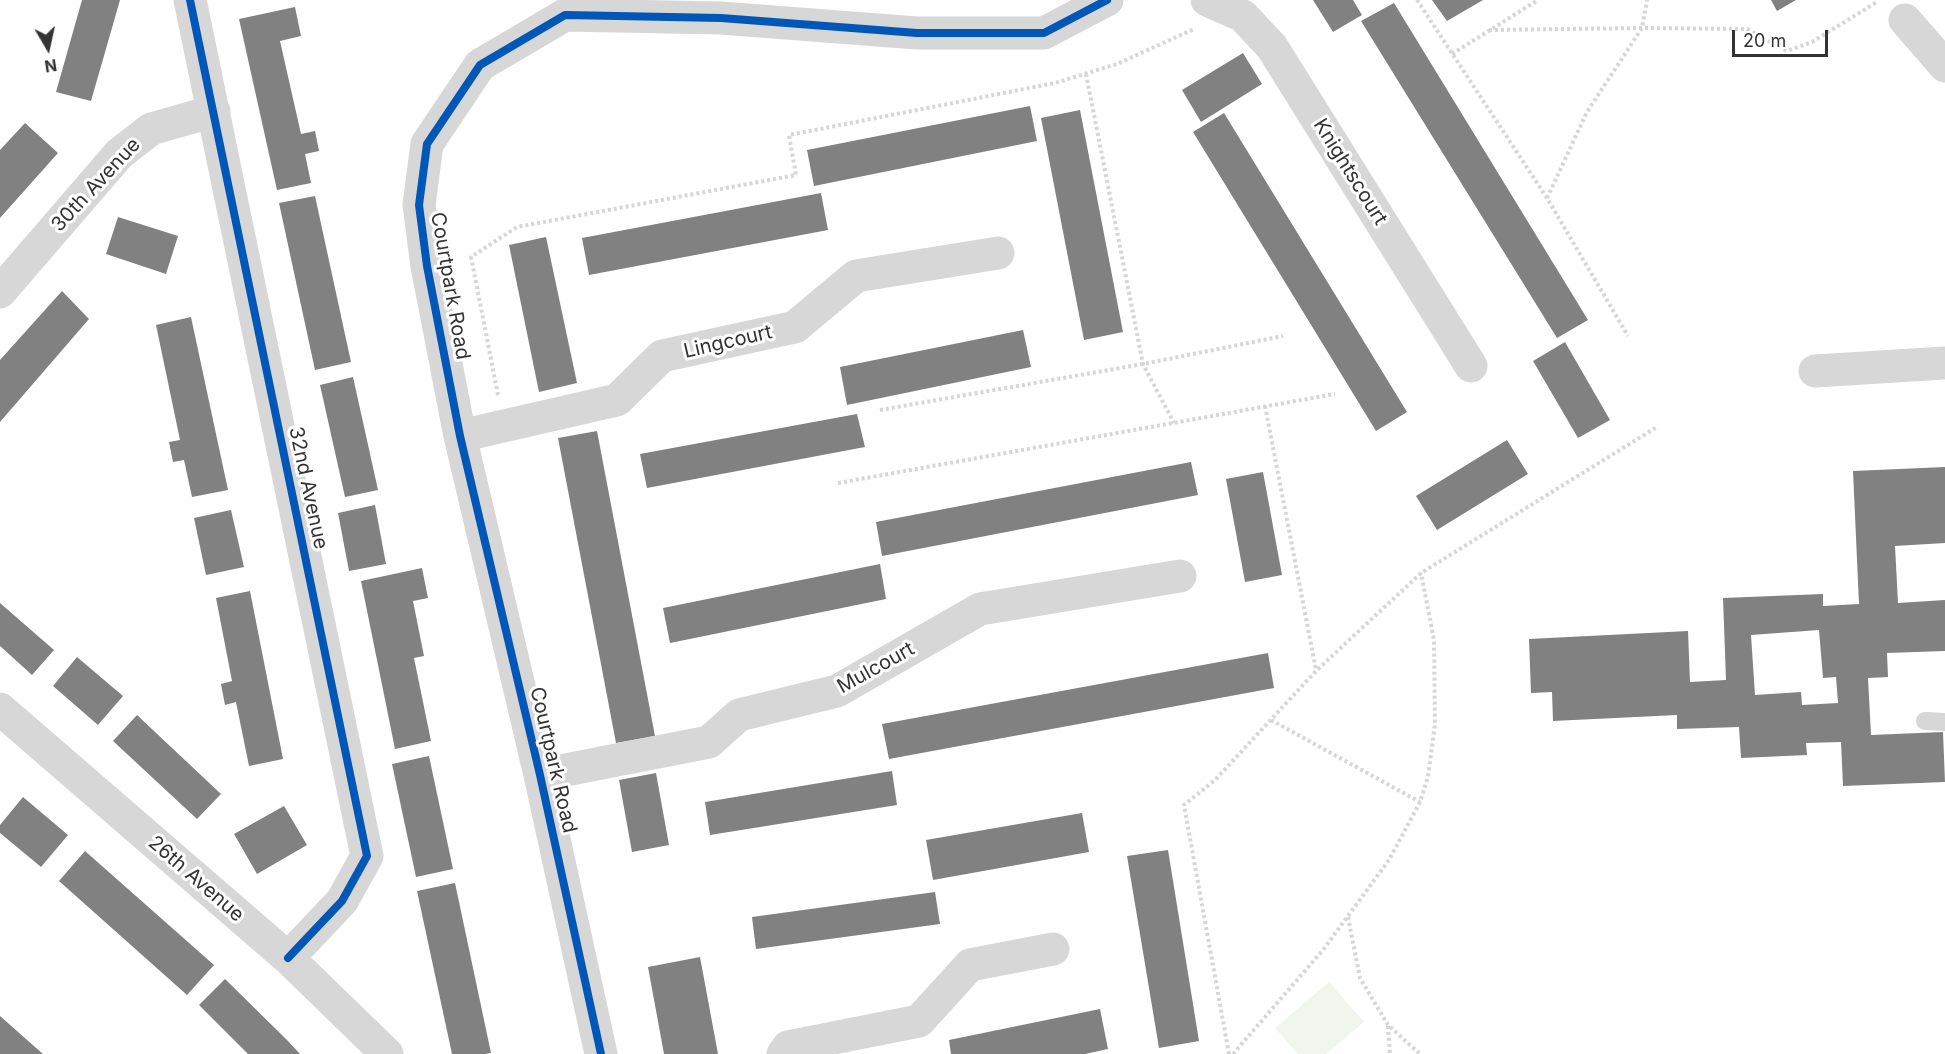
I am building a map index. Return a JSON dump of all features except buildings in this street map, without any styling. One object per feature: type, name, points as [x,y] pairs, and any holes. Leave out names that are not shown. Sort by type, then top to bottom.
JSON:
[{"type":"street","name":"32nd Avenue","points":[[190,0],[366,856],[342,901],[288,958]]},
{"type":"street","name":"Courtpark Road","points":[[601,1054],[540,775],[460,436],[427,266],[419,205],[427,144],[480,64],[565,15],[721,18],[917,33],[1044,33],[1107,0]]},
{"type":"street","name":"Knightscourt","points":[[1220,6],[1243,16],[1272,47],[1471,366]]},
{"type":"street","points":[[1893,10],[1945,66]]},
{"type":"street","name":"30th Avenue","points":[[0,292],[119,154],[151,129],[214,111]]},
{"type":"street","name":"Lingcourt","points":[[460,436],[617,400],[662,356],[795,327],[856,276],[998,253]]},
{"type":"street","points":[[1815,371],[1945,363]]},
{"type":"street","name":"Mulcourt","points":[[540,775],[709,742],[739,715],[837,691],[980,609],[1180,576]]},
{"type":"street","name":"26th Avenue","points":[[0,709],[288,958],[387,1054]]},
{"type":"street","points":[[783,1054],[788,1047],[919,1021],[970,965],[1053,949]]},
{"type":"lane","points":[[1925,721],[1945,722]]},
{"type":"path","points":[[1417,0],[1547,198],[1628,336]]},
{"type":"path","points":[[1452,54],[1538,0]]},
{"type":"path","points":[[1547,198],[1587,112],[1642,28],[1647,0]]},
{"type":"path","points":[[504,426],[471,257],[517,227],[796,175],[789,135],[1055,83],[1086,74],[1118,64],[1220,6]]},
{"type":"path","points":[[1489,30],[1747,29],[1787,51],[1893,10]]},
{"type":"path","points":[[1086,74],[1143,364],[1174,423]]},
{"type":"path","points":[[880,410],[1143,364],[1283,336]]},
{"type":"path","points":[[838,483],[1335,394]]},
{"type":"path","points":[[1265,406],[1316,671]]},
{"type":"path","points":[[1228,1054],[1184,805],[1215,780],[1316,671],[1421,573],[1657,427]]},
{"type":"path","points":[[1233,1054],[1323,950],[1389,860],[1420,802],[1428,777],[1435,724],[1434,640],[1421,573]]},
{"type":"path","points":[[1270,720],[1420,802]]},
{"type":"path","points":[[1348,916],[1360,978],[1388,1025],[1420,1054]]},
{"type":"path","points":[[1388,1025],[1390,1054]]},
{"type":"shaded area","points":[[1329,982],[1364,1022],[1326,1054],[1298,1054],[1275,1028]]},
{"type":"cycle path","points":[[190,0],[367,856],[342,901],[288,958]]},
{"type":"cycle path","points":[[601,1054],[540,775],[460,436],[427,266],[419,205],[427,144],[480,65],[565,15],[721,18],[917,33],[1044,33],[1107,0]]}]
